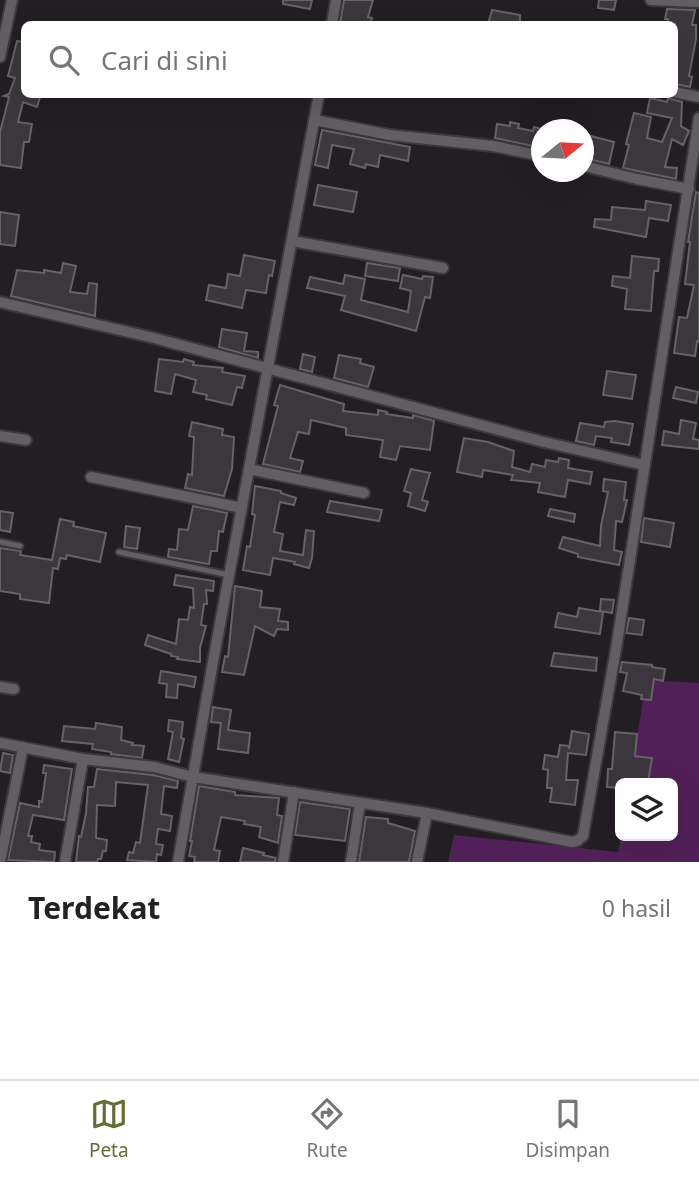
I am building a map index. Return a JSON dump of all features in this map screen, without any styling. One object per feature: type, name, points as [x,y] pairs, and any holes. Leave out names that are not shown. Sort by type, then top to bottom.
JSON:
[{"type":"street","points":[[0,57],[12,0]]},
{"type":"street","points":[[332,21],[336,0]]},
{"type":"street","points":[[651,1],[699,2]]},
{"type":"street","points":[[678,93],[699,97]]},
{"type":"street","points":[[178,862],[319,98]]},
{"type":"street","points":[[0,743],[83,759],[154,767],[192,777],[427,813],[572,842],[583,836],[616,649],[699,118]]},
{"type":"street","points":[[315,120],[390,135],[493,146],[531,154]]},
{"type":"street","points":[[594,169],[689,189]]},
{"type":"street","points":[[292,241],[443,268]]},
{"type":"street","points":[[0,302],[150,337],[644,466]]},
{"type":"street","points":[[0,436],[26,440]]},
{"type":"street","points":[[249,469],[364,493]]},
{"type":"street","points":[[91,477],[242,508]]},
{"type":"street","points":[[0,687],[14,689]]},
{"type":"street","points":[[0,862],[23,747]]},
{"type":"street","points":[[65,862],[83,759]]},
{"type":"street","points":[[283,862],[294,792]]},
{"type":"street","points":[[351,862],[360,803]]},
{"type":"street","points":[[417,862],[427,813]]},
{"type":"lane","points":[[0,542],[20,545]]},
{"type":"lane","points":[[119,552],[229,575]]},
{"type":"shaded area","points":[[646,680],[699,683],[699,862],[448,862],[454,835],[618,852],[620,841],[678,841],[678,778],[631,778]]},
{"type":"building","points":[[283,0],[312,0],[310,9],[283,4]]},
{"type":"building","points":[[344,0],[373,0],[368,17],[372,18],[371,21],[340,21]]},
{"type":"building","points":[[599,0],[616,0],[614,10],[598,8]]},
{"type":"building","points":[[667,9],[695,10],[692,25],[696,25],[696,39],[689,76],[692,77],[690,87],[678,85],[678,21],[665,19]]},
{"type":"building","points":[[492,10],[520,15],[520,21],[489,21]]},
{"type":"building","points":[[17,41],[21,42],[21,98],[40,98],[37,107],[23,102],[18,122],[32,124],[29,142],[24,142],[21,168],[0,165],[0,132],[9,97],[4,96],[9,94],[15,78],[8,76]]},
{"type":"building","points":[[650,98],[667,102],[668,98],[682,102],[681,126],[689,131],[683,145],[672,139],[665,167],[677,168],[676,179],[623,168],[634,113],[651,117],[647,138],[662,142],[672,118],[647,113]]},
{"type":"building","points":[[510,122],[519,124],[518,128],[531,131],[531,146],[495,138],[497,124],[510,126]]},
{"type":"building","points":[[322,130],[410,147],[408,161],[380,155],[378,167],[366,164],[365,168],[350,164],[354,149],[332,145],[328,168],[315,165]]},
{"type":"building","points":[[594,137],[614,142],[609,164],[594,160]]},
{"type":"building","points":[[318,185],[357,192],[353,212],[314,205]]},
{"type":"building","points":[[696,192],[699,193],[699,342],[697,341],[695,356],[674,353],[679,317],[687,318],[694,285],[685,284]]},
{"type":"building","points":[[646,201],[671,205],[668,221],[649,218],[646,237],[594,227],[595,219],[611,220],[612,207],[645,210]]},
{"type":"building","points":[[0,212],[19,215],[15,246],[0,244]]},
{"type":"building","points":[[244,255],[275,261],[266,293],[246,290],[242,308],[206,300],[209,285],[226,288],[228,274],[240,276]]},
{"type":"building","points":[[632,256],[659,259],[658,271],[654,271],[651,311],[625,309],[627,289],[612,286],[613,276],[630,278]]},
{"type":"building","points":[[63,263],[76,266],[70,292],[87,294],[89,283],[97,284],[95,316],[11,296],[17,270],[61,273]]},
{"type":"building","points":[[367,263],[400,268],[398,281],[365,276]]},
{"type":"building","points":[[345,275],[365,279],[361,300],[408,312],[411,291],[400,288],[403,275],[422,279],[423,276],[433,277],[430,298],[425,297],[416,331],[341,310],[345,296],[307,288],[310,277],[343,284]]},
{"type":"building","points":[[222,329],[247,333],[244,351],[258,352],[258,358],[219,347]]},
{"type":"building","points":[[303,354],[315,357],[312,372],[300,369]]},
{"type":"building","points":[[339,355],[361,359],[360,363],[374,367],[368,387],[334,378]]},
{"type":"building","points":[[159,359],[183,362],[184,359],[194,362],[193,365],[223,368],[222,372],[245,376],[242,388],[237,387],[232,405],[206,399],[207,395],[193,392],[196,380],[175,374],[171,394],[155,391]]},
{"type":"building","points":[[607,371],[636,375],[632,399],[603,395]]},
{"type":"building","points":[[280,385],[344,404],[343,411],[378,415],[378,410],[387,412],[386,414],[413,418],[413,415],[434,421],[430,450],[400,446],[396,460],[380,457],[383,440],[346,435],[346,428],[311,420],[309,434],[298,432],[290,458],[303,461],[300,472],[263,464],[278,406],[274,405]]},
{"type":"building","points":[[676,387],[698,392],[696,403],[673,398]]},
{"type":"building","points":[[681,420],[696,423],[693,439],[699,440],[699,449],[662,445],[664,431],[679,434]]},
{"type":"building","points":[[192,422],[223,429],[222,435],[234,437],[232,469],[224,496],[185,488],[188,474],[192,475],[194,437],[189,436]]},
{"type":"building","points":[[605,422],[633,424],[629,445],[611,442],[612,438],[596,436],[594,445],[576,441],[580,423],[604,427]]},
{"type":"building","points":[[464,438],[488,442],[514,451],[512,467],[530,472],[532,464],[545,467],[546,460],[569,460],[568,468],[592,472],[590,484],[568,480],[565,497],[538,492],[540,483],[511,480],[513,475],[483,470],[482,477],[457,472]]},
{"type":"building","points":[[411,469],[430,473],[422,500],[428,502],[425,511],[408,506],[411,493],[404,491]]},
{"type":"building","points":[[604,479],[626,482],[624,500],[627,500],[622,522],[616,521],[614,550],[622,552],[619,565],[578,557],[578,554],[559,548],[563,537],[600,546],[608,492],[603,491]]},
{"type":"building","points":[[255,486],[281,491],[296,498],[294,505],[280,502],[274,532],[283,534],[280,551],[303,555],[306,530],[314,531],[309,568],[273,558],[270,575],[243,570],[255,515],[252,514]]},
{"type":"building","points":[[330,501],[382,510],[379,521],[327,512]]},
{"type":"building","points":[[193,506],[227,513],[223,532],[219,531],[217,551],[211,551],[209,564],[168,557],[169,549],[177,550],[179,529],[188,530]]},
{"type":"building","points":[[550,509],[575,514],[574,522],[548,516]]},
{"type":"building","points":[[0,511],[13,513],[10,532],[0,530]]},
{"type":"building","points":[[644,518],[674,523],[670,547],[641,542]]},
{"type":"building","points":[[60,519],[74,522],[73,526],[106,533],[100,562],[67,555],[66,559],[60,558],[58,569],[53,568],[49,603],[20,599],[20,594],[0,591],[0,548],[21,551],[20,555],[52,560]]},
{"type":"building","points":[[126,526],[140,528],[137,549],[124,547]]},
{"type":"building","points":[[176,575],[214,581],[213,591],[206,590],[207,604],[204,604],[201,625],[206,626],[200,648],[200,662],[177,659],[178,657],[145,645],[148,635],[176,644],[179,619],[188,620],[190,607],[194,608],[193,588],[174,585]]},
{"type":"building","points":[[235,586],[262,591],[260,607],[280,609],[278,621],[288,622],[288,630],[277,629],[274,636],[255,626],[244,675],[222,672],[225,656],[228,657]]},
{"type":"building","points":[[601,599],[614,600],[612,613],[600,611]]},
{"type":"building","points":[[579,608],[603,612],[600,634],[555,627],[558,613],[577,617]]},
{"type":"building","points":[[629,618],[644,620],[642,635],[626,633]]},
{"type":"building","points":[[554,653],[597,658],[596,671],[551,666]]},
{"type":"building","points":[[622,662],[665,669],[663,681],[654,679],[651,700],[641,699],[642,695],[623,691],[627,673],[620,672]]},
{"type":"building","points":[[161,671],[196,677],[194,687],[178,684],[177,698],[166,697],[167,684],[159,683]]},
{"type":"building","points":[[213,707],[231,710],[228,730],[250,733],[248,753],[218,749],[221,723],[211,722]]},
{"type":"building","points":[[169,720],[183,722],[181,738],[184,739],[179,762],[168,759],[173,732],[168,731]]},
{"type":"building","points":[[96,723],[122,727],[121,740],[144,746],[142,758],[92,749],[93,744],[62,741],[64,726],[95,729]]},
{"type":"building","points":[[572,731],[589,734],[586,755],[568,753],[566,780],[578,780],[575,805],[550,802],[552,788],[547,788],[548,770],[543,769],[545,755],[558,757],[560,745],[569,746],[569,749]]},
{"type":"building","points":[[615,732],[637,734],[635,756],[652,758],[649,778],[615,778],[615,788],[607,787],[608,769],[612,769]]},
{"type":"building","points":[[3,753],[13,755],[10,773],[0,771]]},
{"type":"building","points":[[44,765],[72,769],[64,820],[33,815],[28,836],[32,836],[31,842],[40,844],[39,850],[55,852],[54,862],[8,860],[20,803],[39,807],[39,801],[42,802],[46,773],[43,773]]},
{"type":"building","points":[[97,769],[153,775],[178,781],[177,788],[164,786],[161,814],[172,816],[170,831],[158,829],[156,844],[163,845],[161,855],[157,854],[156,862],[127,860],[129,852],[133,853],[136,842],[140,843],[148,785],[116,782],[115,806],[97,805],[96,838],[107,840],[106,851],[103,851],[97,862],[76,862],[79,836],[81,837],[86,813],[88,787],[94,787]]},
{"type":"building","points":[[199,786],[235,792],[235,795],[279,798],[277,815],[282,816],[278,843],[259,837],[261,827],[221,817],[214,850],[220,851],[218,862],[194,862],[195,857],[189,856]]},
{"type":"building","points":[[300,802],[350,809],[345,841],[295,835]]},
{"type":"building","points":[[366,817],[388,819],[388,823],[415,831],[409,862],[359,862]]},
{"type":"building","points":[[243,848],[276,858],[275,862],[240,862]]}]
